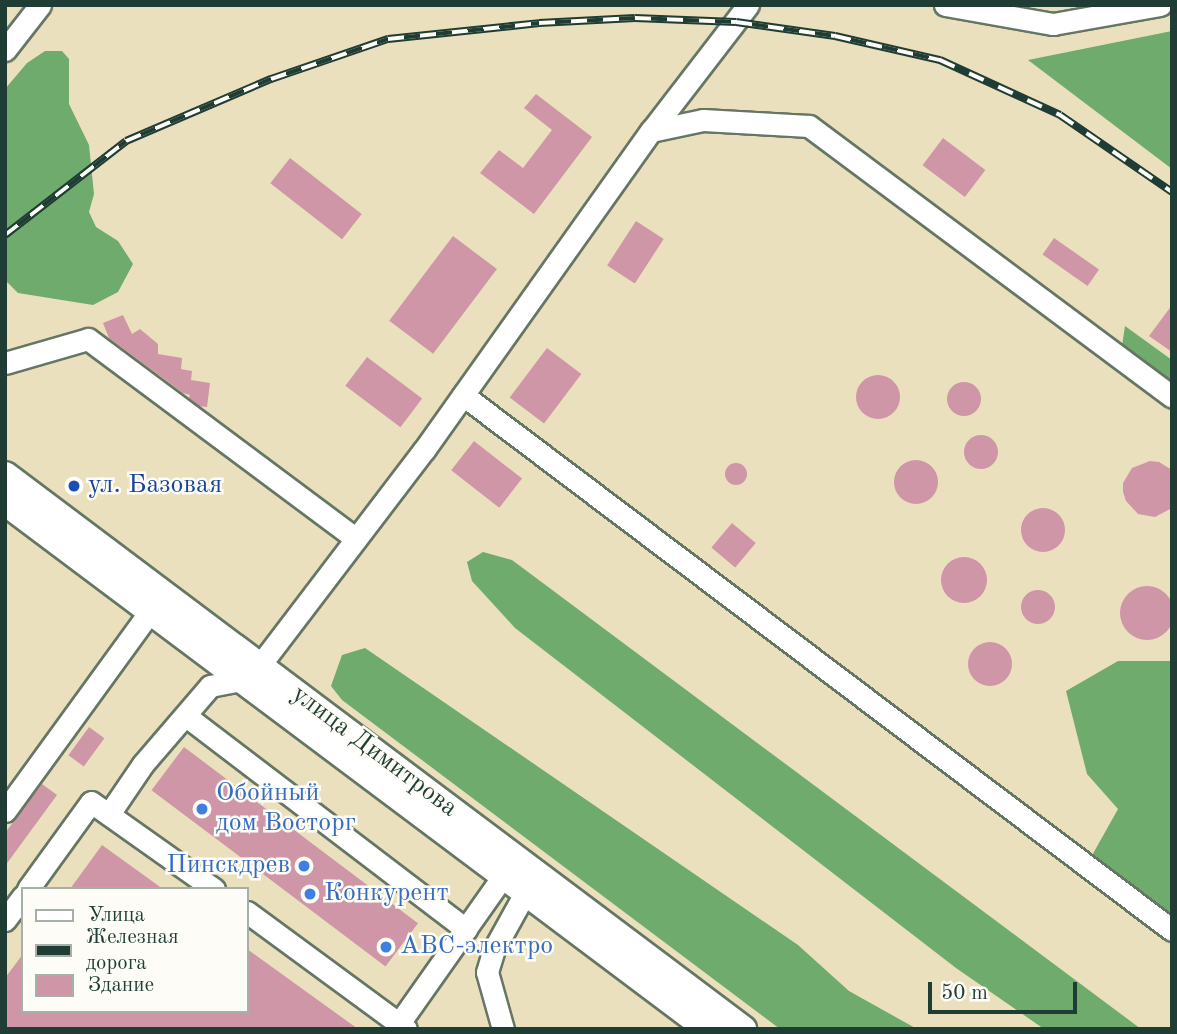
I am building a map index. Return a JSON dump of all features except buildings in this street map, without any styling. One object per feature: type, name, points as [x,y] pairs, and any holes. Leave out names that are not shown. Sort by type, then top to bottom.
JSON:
[{"type":"main road","name":"улица Димитрова","points":[[5,475],[157,602]]},
{"type":"main road","name":"улица Димитрова","points":[[5,502],[157,602],[743,1029]]},
{"type":"main road","name":"улица Димитрова","points":[[253,672],[503,876],[708,1029]]},
{"type":"street","points":[[5,50],[40,5]]},
{"type":"street","points":[[109,814],[143,764],[210,686],[253,672],[463,395],[651,131],[749,5]]},
{"type":"street","points":[[945,5],[1053,23],[1160,5]]},
{"type":"street","points":[[651,131],[703,120],[810,126],[1172,397]]},
{"type":"street","points":[[5,363],[88,339],[356,539]]},
{"type":"street","points":[[463,395],[1172,930]]},
{"type":"street","points":[[5,811],[157,602]]},
{"type":"street","points":[[186,716],[466,929]]},
{"type":"street","points":[[29,887],[91,802],[211,887]]},
{"type":"street","points":[[248,913],[403,1025],[503,876]]},
{"type":"street","points":[[503,1029],[487,972],[494,949],[525,893]]},
{"type":"street","points":[[5,920],[21,899]]},
{"type":"green space","points":[[1172,31],[1172,169],[1028,60]]},
{"type":"green space","points":[[45,51],[62,51],[69,59],[69,104],[89,145],[94,194],[89,212],[96,227],[118,241],[133,264],[118,292],[93,305],[18,293],[5,280],[5,89],[27,63]]},
{"type":"green space","points":[[1125,326],[1172,360],[1172,397],[1122,346]]},
{"type":"green space","points":[[483,552],[512,560],[1141,1029],[1044,1029],[956,968],[515,628],[472,581],[467,562]]},
{"type":"green space","points":[[365,648],[798,945],[849,991],[917,1029],[780,1029],[342,700],[331,686],[342,655]]},
{"type":"green space","points":[[1118,661],[1172,661],[1172,921],[1090,859],[1118,809],[1087,774],[1066,691]]},
{"type":"railway","points":[[5,235],[126,141],[271,79],[388,39],[539,23],[635,18],[736,22],[835,36],[940,60],[1060,115],[1172,192]]},
{"type":"place","name":"ул. Базовая","points":[[74,486]]},
{"type":"place","name":"Обойный дом Восторг","points":[[202,809]]},
{"type":"place","name":"Пинскдрев","points":[[304,866]]},
{"type":"place","name":"Конкурент","points":[[310,894]]},
{"type":"place","name":"АВС-электро","points":[[386,947]]}]
